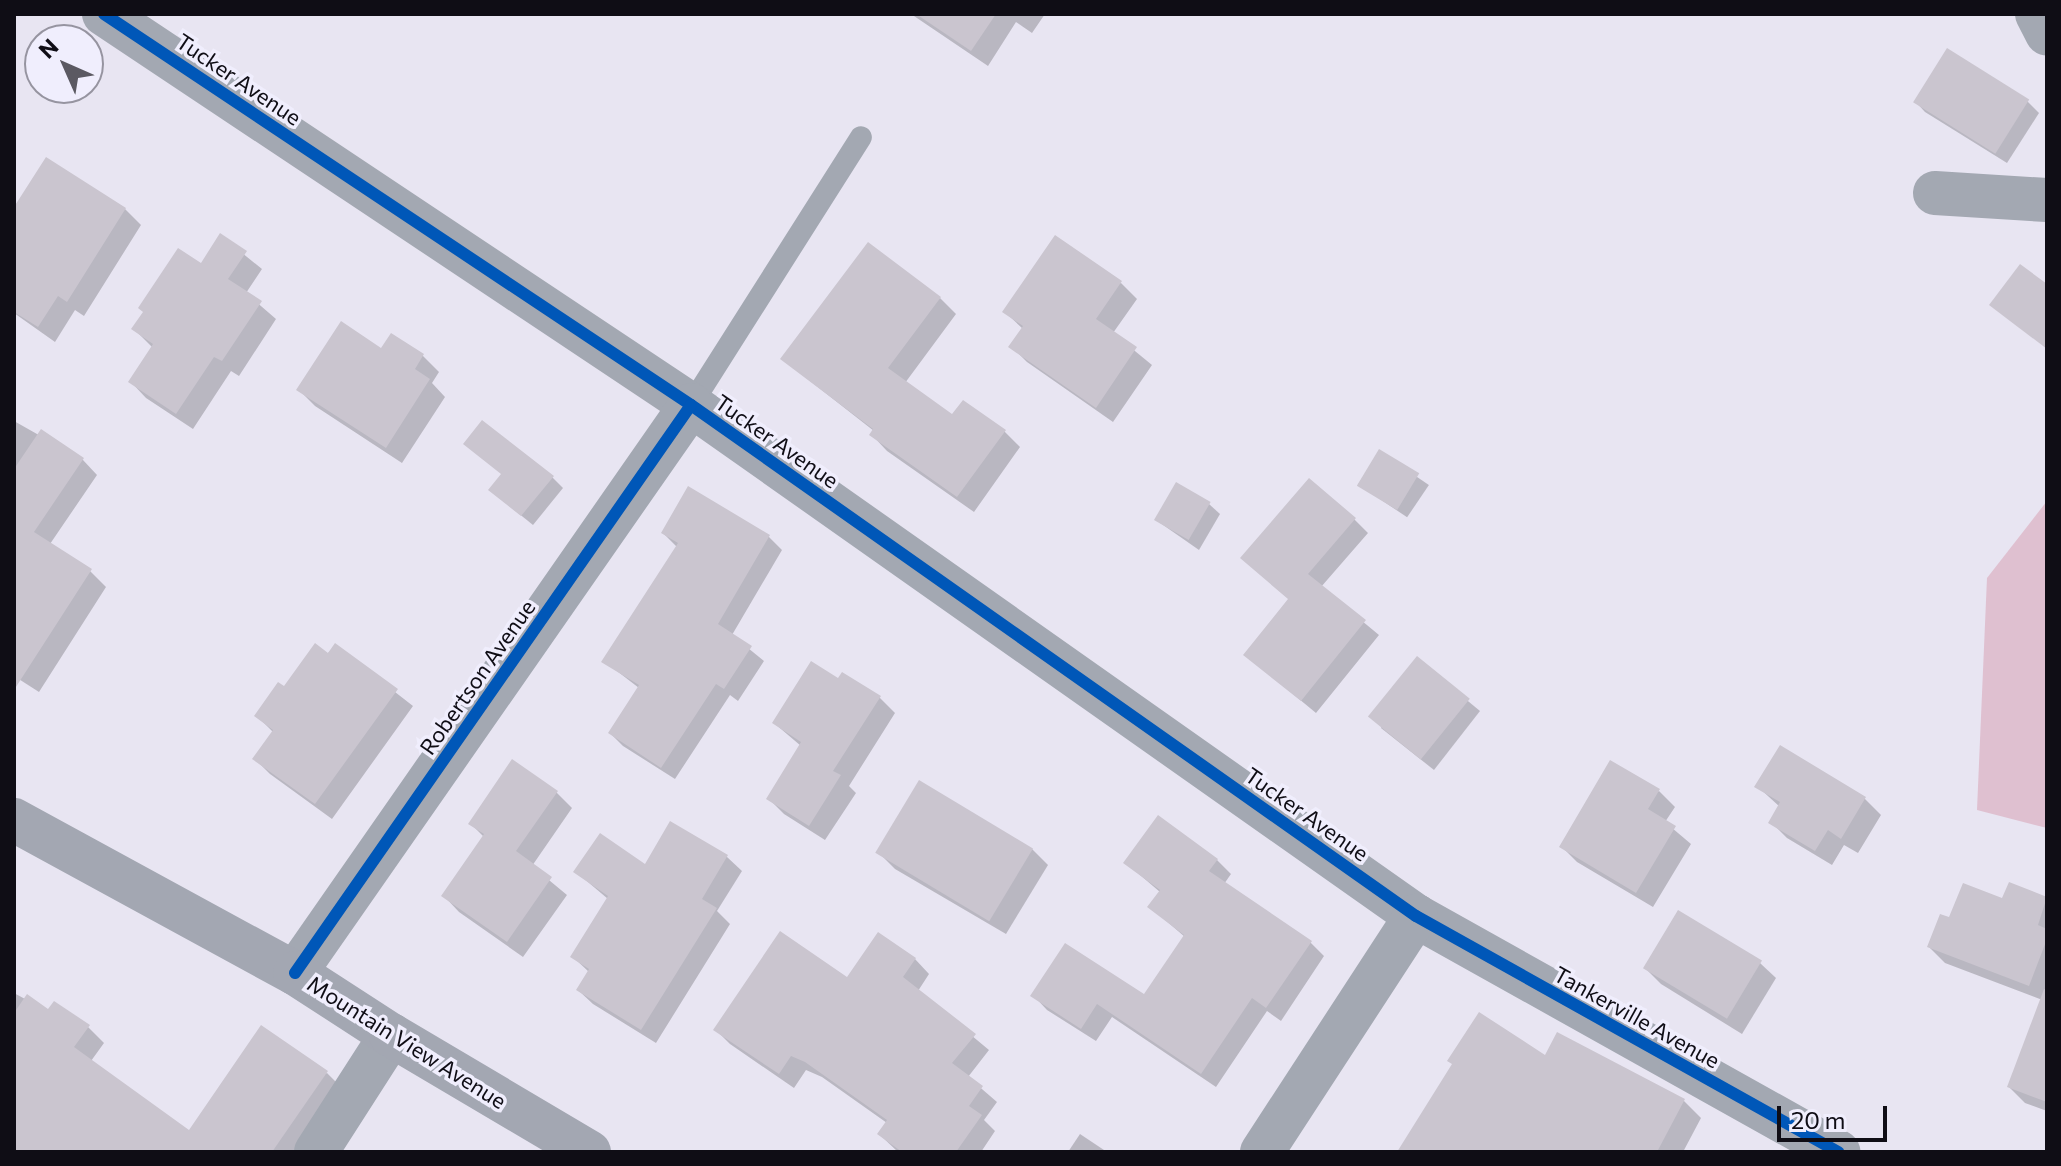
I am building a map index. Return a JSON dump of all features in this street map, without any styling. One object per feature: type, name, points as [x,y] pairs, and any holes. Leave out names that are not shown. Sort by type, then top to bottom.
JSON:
[{"type":"main road","name":"Mountain View Avenue","points":[[14,820],[295,973],[391,1035],[589,1152]]},
{"type":"street","name":"Tucker Avenue","points":[[104,14],[691,405],[1416,916]]},
{"type":"street","points":[[2037,14],[2047,34]]},
{"type":"street","points":[[1935,193],[2047,200]]},
{"type":"street","name":"Robertson Avenue","points":[[295,973],[691,405]]},
{"type":"street","points":[[1262,1152],[1416,916]]},
{"type":"street","name":"Tankerville Avenue","points":[[1416,916],[1838,1152]]},
{"type":"street","points":[[316,1152],[391,1035]]},
{"type":"lane","points":[[691,405],[861,137]]},
{"type":"shaded area","points":[[2047,501],[2047,828],[1977,810],[1987,578]]},
{"type":"building","points":[[916,14],[996,14],[971,51]]},
{"type":"building","points":[[1947,48],[2029,99],[1995,154],[1913,102]]},
{"type":"building","points":[[46,157],[126,208],[67,302],[58,296],[38,327],[14,312],[14,207]]},
{"type":"building","points":[[220,233],[247,251],[228,279],[262,301],[222,361],[214,357],[176,414],[128,382],[153,344],[131,329],[143,312],[138,308],[178,248],[201,263]]},
{"type":"building","points":[[1055,235],[1122,281],[1096,319],[1137,347],[1096,408],[1008,347],[1023,326],[1002,312]]},
{"type":"building","points":[[868,242],[941,297],[888,368],[952,414],[963,400],[1006,430],[957,497],[869,435],[873,429],[780,359]]},
{"type":"building","points":[[2020,264],[2047,284],[2047,349],[1989,305]]},
{"type":"building","points":[[341,321],[381,348],[391,333],[424,354],[415,369],[430,379],[386,448],[296,390]]},
{"type":"building","points":[[482,420],[554,476],[521,516],[488,490],[501,474],[463,444]]},
{"type":"building","points":[[41,429],[84,458],[34,532],[92,569],[14,690],[14,469]]},
{"type":"building","points":[[1379,449],[1419,473],[1397,510],[1357,486]]},
{"type":"building","points":[[1309,478],[1356,518],[1308,574],[1366,620],[1301,701],[1243,655],[1288,599],[1240,558]]},
{"type":"building","points":[[1176,482],[1211,502],[1189,540],[1154,520]]},
{"type":"building","points":[[688,486],[770,535],[718,624],[752,646],[724,689],[716,684],[661,768],[608,733],[639,685],[601,662],[678,543],[661,533]]},
{"type":"building","points":[[315,643],[328,653],[335,643],[398,689],[315,804],[252,759],[273,730],[254,716],[278,682],[284,686]]},
{"type":"building","points":[[1417,656],[1470,699],[1421,759],[1368,717]]},
{"type":"building","points":[[811,661],[838,678],[842,672],[881,696],[833,771],[841,775],[809,826],[766,799],[801,742],[772,723]]},
{"type":"building","points":[[1780,745],[1866,797],[1841,839],[1828,830],[1815,851],[1768,823],[1780,802],[1754,787]]},
{"type":"building","points":[[512,759],[558,791],[516,851],[552,877],[507,942],[441,896],[484,834],[468,824]]},
{"type":"building","points":[[1610,760],[1660,789],[1648,809],[1676,826],[1636,893],[1559,847]]},
{"type":"building","points":[[919,780],[1033,849],[989,921],[875,853]]},
{"type":"building","points":[[1158,815],[1218,859],[1209,871],[1312,941],[1266,1008],[1252,998],[1201,1074],[1097,1004],[1081,1029],[1030,996],[1065,943],[1144,994],[1184,935],[1147,907],[1160,890],[1123,863]]},
{"type":"building","points":[[670,821],[728,855],[702,899],[717,908],[641,1030],[576,990],[589,969],[570,957],[608,896],[573,872],[600,833],[645,864]]},
{"type":"building","points":[[2009,882],[2047,897],[2038,925],[2047,929],[2047,939],[2029,986],[1927,947],[1940,914],[1949,917],[1963,883],[2002,898]]},
{"type":"building","points":[[1678,910],[1762,960],[1727,1019],[1643,968]]},
{"type":"building","points":[[780,931],[847,977],[878,932],[916,958],[903,977],[976,1034],[952,1063],[983,1086],[969,1106],[982,1115],[956,1152],[902,1152],[877,1134],[887,1120],[805,1062],[791,1056],[779,1074],[713,1030]]},
{"type":"building","points":[[2044,989],[2047,990],[2047,1102],[2007,1087]]},
{"type":"building","points":[[27,994],[48,1009],[54,1001],[90,1025],[74,1047],[189,1130],[261,1025],[328,1071],[272,1152],[14,1152],[14,1013]]},
{"type":"building","points":[[1479,1012],[1545,1055],[1557,1032],[1685,1099],[1657,1152],[1397,1152],[1452,1064],[1447,1061]]},
{"type":"cycle path","points":[[104,14],[691,405],[1416,916],[1838,1152]]},
{"type":"cycle path","points":[[295,973],[691,405]]}]
